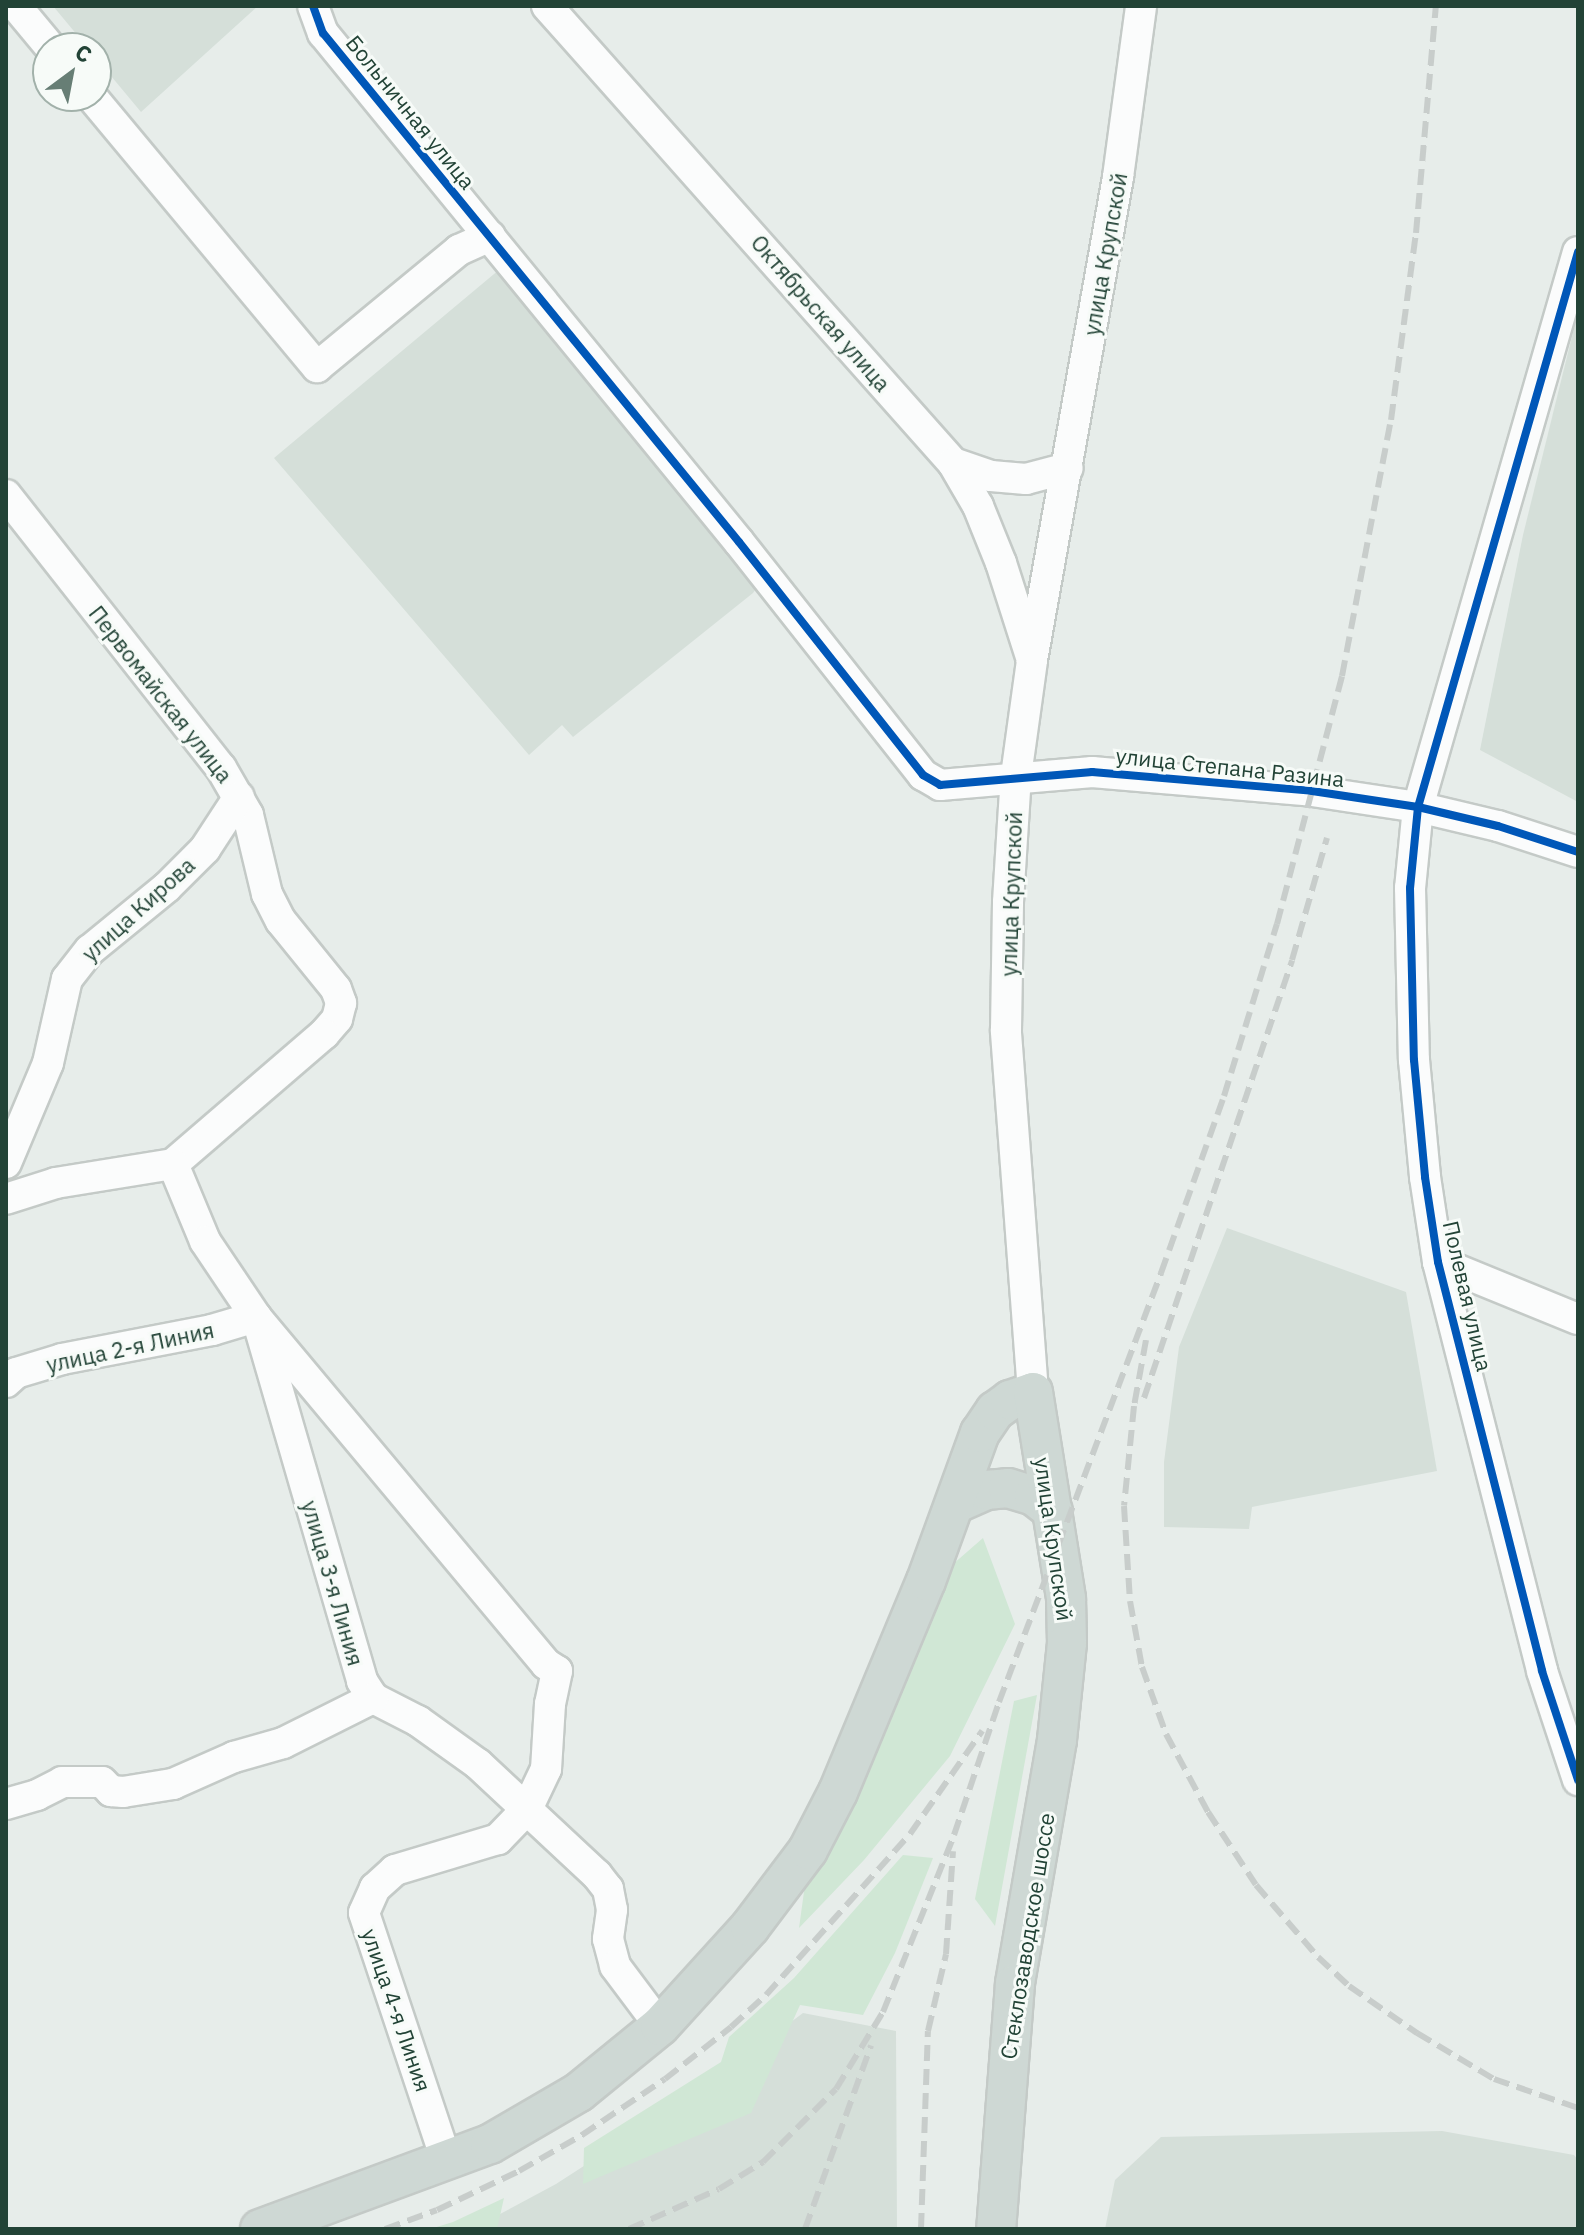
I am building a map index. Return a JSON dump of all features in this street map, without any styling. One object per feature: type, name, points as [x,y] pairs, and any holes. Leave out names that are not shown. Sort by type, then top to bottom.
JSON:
[{"type":"main road","points":[[260,2229],[447,2162],[544,2115],[620,2061],[660,2026],[779,1893],[808,1850],[838,1792],[955,1504],[980,1433],[1003,1405],[1033,1392]]},
{"type":"main road","name":"улица Крупской","points":[[1033,1392],[1066,1599],[1067,1643],[1057,1740]]},
{"type":"main road","points":[[955,1504],[986,1490],[1008,1488],[1034,1496],[1053,1511]]},
{"type":"main road","name":"Стеклозаводское шоссе","points":[[996,2229],[1015,1984],[1057,1740]]},
{"type":"street","points":[[16,6],[38,32]]},
{"type":"street","name":"Больничная улица","points":[[313,6],[323,33],[923,775],[940,785],[1016,776]]},
{"type":"street","name":"Октябрьская улица","points":[[547,6],[953,463],[978,506],[1001,563],[1032,660]]},
{"type":"street","name":"улица Крупской","points":[[1033,1392],[1006,1030],[1008,902],[1016,776],[1032,660],[1118,177],[1141,6]]},
{"type":"street","points":[[104,112],[317,367],[459,250],[490,236]]},
{"type":"street","name":"Полевая улица","points":[[1578,252],[1418,807],[1410,888],[1414,1060],[1425,1177],[1438,1262],[1542,1671],[1578,1780]]},
{"type":"street","points":[[953,463],[991,476],[1026,479],[1068,468]]},
{"type":"street","name":"Первомайская улица","points":[[6,495],[221,768],[248,815],[267,894],[281,921],[336,989],[341,1003],[337,1019],[324,1034],[173,1164]]},
{"type":"street","name":"улица Степана Разина","points":[[1016,776],[1092,772],[1312,791],[1418,807],[1498,826],[1578,852]]},
{"type":"street","name":"улица Кирова","points":[[6,1163],[48,1063],[67,979],[90,950],[167,887],[205,849],[239,797]]},
{"type":"street","points":[[6,1199],[56,1183],[173,1164]]},
{"type":"street","name":"улица 3-я Линия","points":[[173,1164],[205,1241],[256,1317],[546,1664],[557,1671]]},
{"type":"street","points":[[1438,1262],[1578,1319]]},
{"type":"street","name":"улица 3-я Линия","points":[[256,1317],[362,1681],[373,1698]]},
{"type":"street","name":"улица 2-я Линия","points":[[6,1382],[16,1373],[62,1359],[212,1330],[256,1317]]},
{"type":"street","name":"улица 4-я Линия","points":[[447,2162],[364,1913],[375,1888],[395,1870],[498,1839],[527,1809],[546,1769],[550,1704],[557,1671]]},
{"type":"street","points":[[6,1804],[37,1795],[62,1782],[102,1782],[111,1791],[123,1792],[173,1784],[234,1757],[283,1743],[373,1698],[418,1721],[478,1764],[597,1875],[608,1889],[612,1910],[608,1939],[615,1966],[660,2026]]},
{"type":"shaded area","points":[[53,6],[258,6],[141,112],[112,77],[112,32],[75,32]]},
{"type":"shaded area","points":[[500,269],[760,583],[753,593],[573,737],[562,725],[529,755],[274,458]]},
{"type":"shaded area","points":[[1578,312],[1578,802],[1480,750],[1523,535]]},
{"type":"shaded area","points":[[1227,1228],[1406,1292],[1437,1471],[1252,1507],[1249,1529],[1164,1527],[1164,1462],[1179,1347]]},
{"type":"shaded area","points":[[803,2013],[896,2031],[897,2229],[472,2229],[556,2184],[689,2098]]},
{"type":"shaded area","points":[[1442,2131],[1574,2155],[1578,2160],[1578,2229],[1105,2229],[1115,2180],[1161,2137]]},
{"type":"green space","points":[[983,1538],[1015,1624],[950,1756],[864,1860],[799,1928],[807,1870],[867,1751],[952,1565]]},
{"type":"green space","points":[[1037,1695],[995,1926],[975,1899],[1014,1701]]},
{"type":"green space","points":[[903,1855],[933,1858],[895,1953],[863,2015],[800,2005],[751,2113],[583,2184],[584,2148],[721,2062],[729,2037],[794,1978]]},
{"type":"green space","points":[[504,2198],[497,2229],[430,2229],[453,2222]]},
{"type":"railway","points":[[629,2229],[719,2189],[763,2162],[836,2089],[883,2012],[954,1835],[999,1702],[1161,1273],[1224,1096],[1277,924],[1342,676],[1391,420],[1416,233],[1436,6]]},
{"type":"railway","points":[[1144,1398],[1292,960],[1327,838]]},
{"type":"railway","points":[[1146,1340],[1134,1406],[1124,1506],[1130,1601],[1142,1667],[1166,1734],[1208,1812],[1256,1885],[1318,1957],[1349,1986],[1417,2033],[1494,2079],[1578,2108]]},
{"type":"railway","points":[[385,2229],[437,2210],[519,2171],[582,2135],[665,2079],[731,2027],[766,1995],[910,1834],[982,1731]]},
{"type":"railway","points":[[921,2229],[928,2031],[946,1954],[953,1851]]},
{"type":"railway","points":[[805,2229],[871,2046]]},
{"type":"cycle path","points":[[313,6],[323,33],[739,542],[923,775],[940,785],[1092,772],[1312,791],[1418,807],[1498,826],[1578,852]]},
{"type":"cycle path","points":[[1578,252],[1418,807],[1410,888],[1414,1060],[1425,1177],[1438,1262],[1542,1671],[1578,1780]]}]
